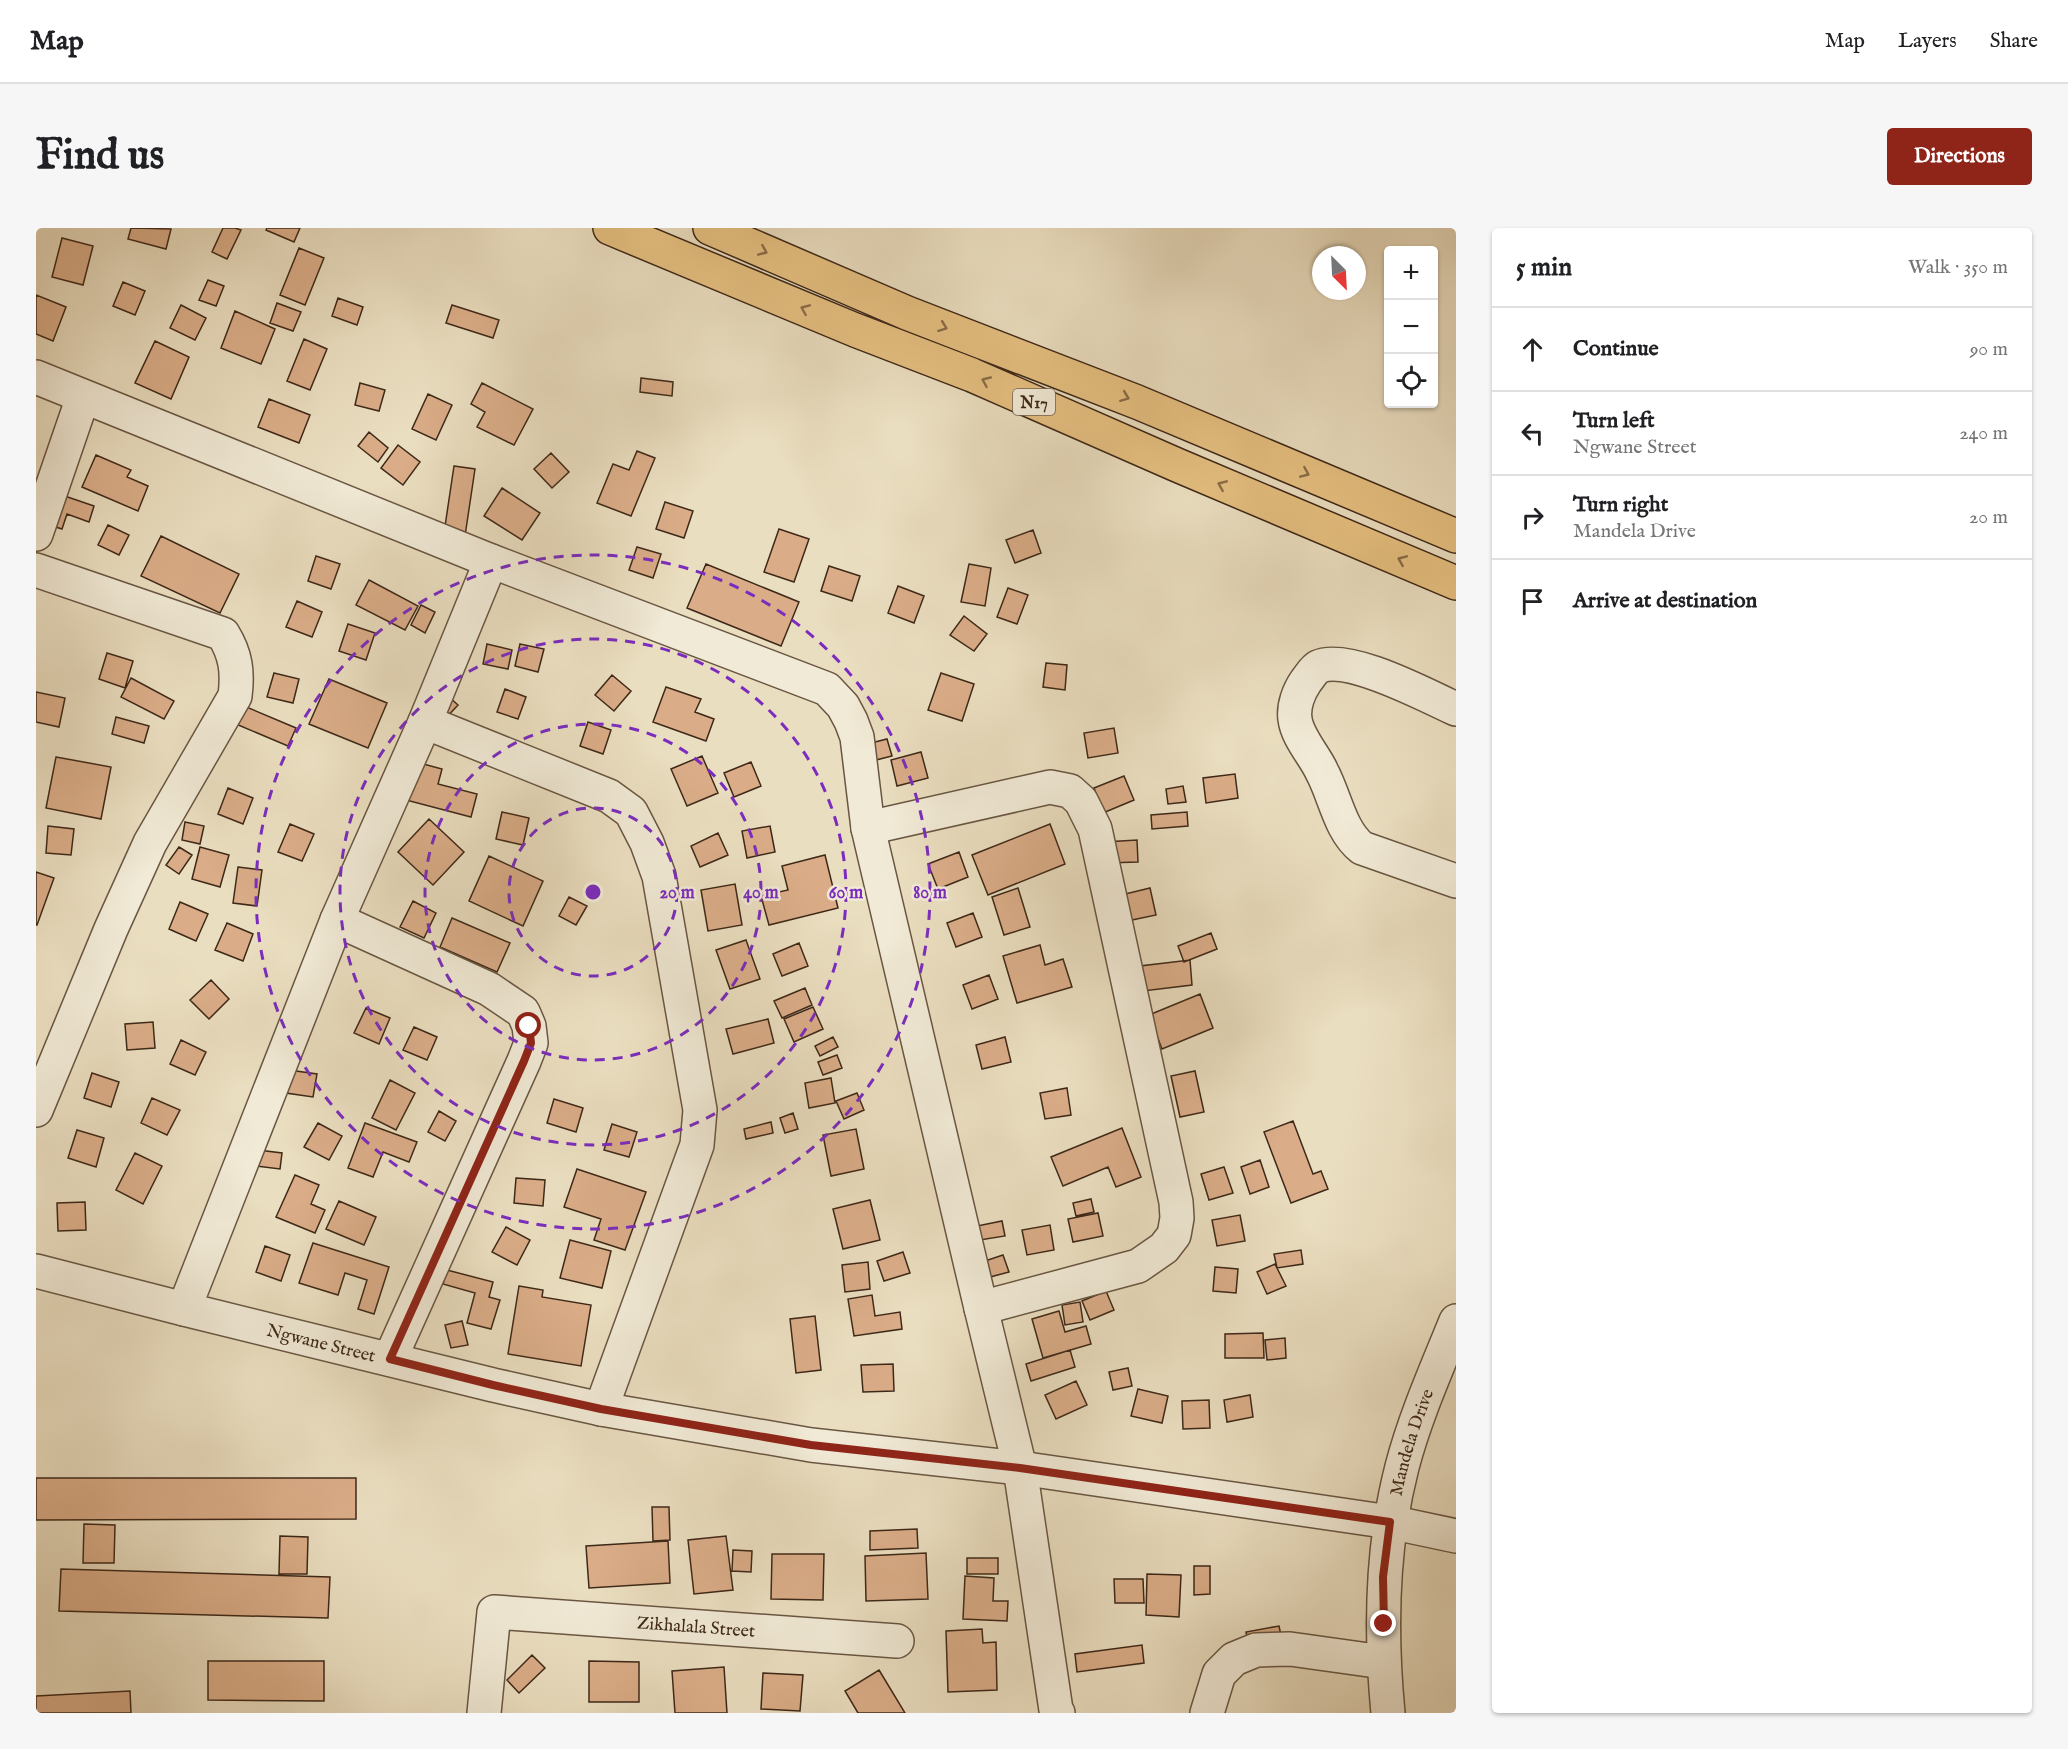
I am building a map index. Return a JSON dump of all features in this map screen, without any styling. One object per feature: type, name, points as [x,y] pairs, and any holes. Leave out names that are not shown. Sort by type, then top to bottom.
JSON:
[{"type":"highway","name":"N17","points":[[610,228],[855,330],[972,375],[1456,583]]},
{"type":"highway","name":"N17","points":[[710,228],[907,313],[1137,402],[1456,537]]},
{"type":"street","points":[[36,377],[491,561],[827,689],[843,706],[856,737],[868,828],[1020,1468],[1058,1713]]},
{"type":"street","points":[[36,534],[83,397]]},
{"type":"street","points":[[184,1309],[337,920],[424,722],[491,561]]},
{"type":"street","points":[[36,570],[223,634],[232,647],[237,663],[236,696],[150,843],[39,1095]]},
{"type":"street","points":[[1456,710],[1368,671],[1334,663],[1316,668],[1302,686],[1296,702],[1294,720],[1304,742],[1322,771],[1347,830],[1355,842],[1362,848],[1456,881]]},
{"type":"street","points":[[424,722],[609,796],[631,812],[647,843],[659,876],[700,1110],[697,1145],[601,1409]]},
{"type":"street","points":[[868,828],[1050,787],[1070,790],[1084,807],[1095,829],[1176,1202],[1177,1218],[1173,1235],[1164,1248],[1138,1266],[981,1308]]},
{"type":"street","points":[[337,920],[489,989],[523,1012],[529,1026],[531,1043],[390,1359]]},
{"type":"street","name":"Ngwane Street","points":[[36,1271],[493,1385],[601,1409],[811,1445],[1020,1468],[1390,1522],[1456,1536]]},
{"type":"street","name":"Mandela Drive","points":[[1388,1713],[1383,1662],[1383,1577],[1390,1522],[1402,1466],[1426,1395],[1456,1320]]},
{"type":"street","name":"Zikhalala Street","points":[[484,1713],[494,1612],[897,1641]]},
{"type":"street","points":[[1207,1713],[1219,1674],[1234,1659],[1256,1650],[1290,1649],[1383,1662]]},
{"type":"building","points":[[131,228],[171,229],[166,249],[128,239]]},
{"type":"building","points":[[223,228],[241,230],[227,259],[212,252]]},
{"type":"building","points":[[267,228],[300,228],[294,242],[266,230]]},
{"type":"building","points":[[62,238],[93,246],[83,285],[52,277]]},
{"type":"building","points":[[299,248],[324,258],[305,305],[280,295]]},
{"type":"building","points":[[208,280],[224,286],[216,306],[199,300]]},
{"type":"building","points":[[123,282],[145,291],[135,315],[113,306]]},
{"type":"building","points":[[36,295],[66,307],[53,341],[36,334]]},
{"type":"building","points":[[338,298],[363,307],[357,325],[332,316]]},
{"type":"building","points":[[277,303],[301,312],[293,331],[270,323]]},
{"type":"building","points":[[181,305],[206,318],[195,340],[170,328]]},
{"type":"building","points":[[452,305],[499,320],[493,338],[446,323]]},
{"type":"building","points":[[235,311],[275,329],[261,364],[221,348]]},
{"type":"building","points":[[304,339],[327,349],[310,390],[287,381]]},
{"type":"building","points":[[155,341],[189,357],[171,399],[135,383]]},
{"type":"building","points":[[641,378],[673,382],[672,396],[640,392]]},
{"type":"building","points":[[360,383],[385,390],[379,411],[355,405]]},
{"type":"building","points":[[482,383],[533,409],[514,445],[477,427],[485,412],[471,404]]},
{"type":"building","points":[[428,394],[452,405],[436,440],[412,429]]},
{"type":"building","points":[[269,399],[310,415],[299,443],[258,427]]},
{"type":"building","points":[[369,432],[388,448],[378,462],[358,446]]},
{"type":"building","points":[[398,445],[420,462],[403,485],[381,468]]},
{"type":"building","points":[[637,451],[655,458],[631,516],[597,503],[613,464],[629,470]]},
{"type":"building","points":[[551,453],[569,472],[552,488],[534,469]]},
{"type":"building","points":[[96,455],[131,470],[127,477],[148,486],[138,511],[82,487]]},
{"type":"building","points":[[454,466],[475,469],[465,536],[444,533]]},
{"type":"building","points":[[502,488],[540,513],[522,540],[484,516]]},
{"type":"building","points":[[53,492],[94,506],[89,522],[67,514],[62,529],[43,523]]},
{"type":"building","points":[[665,502],[693,511],[684,538],[656,529]]},
{"type":"building","points":[[108,525],[129,535],[119,555],[98,545]]},
{"type":"building","points":[[779,529],[809,539],[794,582],[764,572]]},
{"type":"building","points":[[1033,530],[1041,553],[1015,563],[1006,540]]},
{"type":"building","points":[[161,536],[239,574],[220,613],[141,576]]},
{"type":"building","points":[[637,547],[661,554],[653,578],[629,570]]},
{"type":"building","points":[[316,556],[340,564],[331,589],[308,581]]},
{"type":"building","points":[[706,564],[799,602],[781,646],[687,608]]},
{"type":"building","points":[[969,564],[991,568],[985,606],[961,602]]},
{"type":"building","points":[[829,566],[860,576],[852,601],[821,591]]},
{"type":"building","points":[[369,580],[418,606],[405,630],[356,605]]},
{"type":"building","points":[[898,586],[924,596],[914,623],[888,613]]},
{"type":"building","points":[[1008,588],[1028,595],[1017,624],[997,617]]},
{"type":"building","points":[[297,601],[322,612],[312,637],[286,627]]},
{"type":"building","points":[[421,605],[435,612],[425,633],[411,625]]},
{"type":"building","points":[[964,616],[987,634],[974,651],[950,635]]},
{"type":"building","points":[[348,624],[375,633],[366,660],[339,651]]},
{"type":"building","points":[[487,644],[512,650],[508,669],[483,664]]},
{"type":"building","points":[[520,644],[544,649],[538,672],[515,666]]},
{"type":"building","points":[[107,653],[133,661],[125,688],[99,679]]},
{"type":"building","points":[[1046,663],[1067,665],[1065,690],[1043,687]]},
{"type":"building","points":[[274,673],[299,679],[293,703],[267,697]]},
{"type":"building","points":[[941,673],[974,684],[962,721],[928,710]]},
{"type":"building","points":[[612,675],[631,691],[614,711],[595,695]]},
{"type":"building","points":[[131,678],[174,701],[164,719],[121,697]]},
{"type":"building","points":[[329,679],[387,703],[368,748],[309,724]]},
{"type":"building","points":[[666,687],[701,699],[695,712],[714,719],[706,741],[653,722]]},
{"type":"building","points":[[505,689],[526,697],[518,719],[497,712]]},
{"type":"building","points":[[36,692],[65,698],[59,727],[36,722]]},
{"type":"building","points":[[448,696],[458,705],[444,720]]},
{"type":"building","points":[[237,703],[296,728],[288,746],[229,721]]},
{"type":"building","points":[[116,717],[149,726],[144,743],[112,734]]},
{"type":"building","points":[[588,722],[611,730],[603,754],[580,746]]},
{"type":"building","points":[[1114,728],[1118,753],[1088,758],[1084,733]]},
{"type":"building","points":[[887,739],[892,756],[876,760],[871,743]]},
{"type":"building","points":[[921,752],[928,778],[897,786],[891,760]]},
{"type":"building","points":[[702,756],[718,793],[687,806],[671,769]]},
{"type":"building","points":[[56,757],[111,767],[101,819],[46,808]]},
{"type":"building","points":[[416,762],[442,769],[438,784],[477,794],[471,817],[406,800]]},
{"type":"building","points":[[751,762],[761,786],[734,797],[724,773]]},
{"type":"building","points":[[1235,774],[1238,798],[1206,803],[1203,778]]},
{"type":"building","points":[[1124,776],[1134,800],[1103,813],[1094,788]]},
{"type":"building","points":[[1183,786],[1186,802],[1168,804],[1166,789]]},
{"type":"building","points":[[228,788],[253,798],[243,824],[218,814]]},
{"type":"building","points":[[502,812],[529,818],[523,845],[496,839]]},
{"type":"building","points":[[1187,812],[1188,826],[1152,829],[1151,815]]},
{"type":"building","points":[[429,819],[464,852],[433,885],[398,852]]},
{"type":"building","points":[[185,822],[204,826],[200,844],[182,840]]},
{"type":"building","points":[[290,824],[314,834],[302,861],[278,852]]},
{"type":"building","points":[[1050,824],[1065,864],[988,895],[972,855]]},
{"type":"building","points":[[48,826],[74,829],[71,855],[46,853]]},
{"type":"building","points":[[770,826],[775,852],[747,858],[742,831]]},
{"type":"building","points":[[718,833],[728,855],[700,867],[691,846]]},
{"type":"building","points":[[1137,840],[1138,862],[1106,863],[1104,842]]},
{"type":"building","points":[[179,847],[192,855],[179,874],[166,865]]},
{"type":"building","points":[[200,847],[229,855],[220,887],[192,879]]},
{"type":"building","points":[[959,852],[968,877],[938,889],[928,864]]},
{"type":"building","points":[[825,855],[838,908],[769,925],[761,896],[788,890],[782,866]]},
{"type":"building","points":[[489,856],[543,881],[523,926],[469,901]]},
{"type":"building","points":[[238,867],[262,870],[257,906],[233,903]]},
{"type":"building","points":[[36,872],[54,878],[37,925],[36,925]]},
{"type":"building","points":[[735,884],[742,925],[708,931],[701,890]]},
{"type":"building","points":[[1018,888],[1030,927],[1004,935],[992,897]]},
{"type":"building","points":[[1150,888],[1156,915],[1127,921],[1121,895]]},
{"type":"building","points":[[569,897],[587,906],[576,925],[559,916]]},
{"type":"building","points":[[413,901],[436,913],[424,938],[400,927]]},
{"type":"building","points":[[180,902],[208,914],[196,941],[169,929]]},
{"type":"building","points":[[973,913],[982,937],[956,947],[947,923]]},
{"type":"building","points":[[452,918],[510,943],[497,972],[440,947]]},
{"type":"building","points":[[227,923],[253,934],[243,961],[215,950]]},
{"type":"building","points":[[1211,933],[1217,949],[1184,962],[1178,946]]},
{"type":"building","points":[[746,940],[760,979],[730,989],[716,950]]},
{"type":"building","points":[[799,943],[808,966],[782,976],[773,954]]},
{"type":"building","points":[[1040,945],[1045,965],[1063,959],[1072,987],[1017,1003],[1003,956]]},
{"type":"building","points":[[1190,960],[1192,985],[1143,991],[1140,966]]},
{"type":"building","points":[[989,975],[998,999],[972,1009],[963,985]]},
{"type":"building","points":[[211,980],[229,999],[209,1019],[190,1000]]},
{"type":"building","points":[[805,988],[812,1005],[782,1018],[774,1001]]},
{"type":"building","points":[[1200,994],[1213,1028],[1162,1049],[1149,1015]]},
{"type":"building","points":[[813,1007],[823,1029],[794,1042],[784,1019]]},
{"type":"building","points":[[366,1008],[390,1018],[379,1044],[354,1033]]},
{"type":"building","points":[[768,1019],[774,1043],[733,1054],[726,1029]]},
{"type":"building","points":[[153,1022],[155,1048],[127,1050],[125,1024]]},
{"type":"building","points":[[414,1027],[437,1037],[427,1060],[403,1050]]},
{"type":"building","points":[[833,1037],[838,1047],[820,1056],[815,1046]]},
{"type":"building","points":[[1005,1037],[1011,1062],[982,1069],[976,1045]]},
{"type":"building","points":[[181,1040],[206,1052],[195,1075],[170,1064]]},
{"type":"building","points":[[837,1055],[842,1068],[823,1075],[818,1062]]},
{"type":"building","points":[[289,1070],[317,1074],[313,1097],[286,1093]]},
{"type":"building","points":[[1195,1071],[1204,1112],[1180,1117],[1171,1076]]},
{"type":"building","points":[[92,1073],[119,1082],[111,1107],[84,1098]]},
{"type":"building","points":[[831,1078],[835,1103],[809,1108],[805,1083]]},
{"type":"building","points":[[390,1080],[415,1093],[396,1130],[372,1118]]},
{"type":"building","points":[[1067,1088],[1071,1115],[1045,1119],[1040,1093]]},
{"type":"building","points":[[857,1093],[864,1110],[844,1119],[836,1101]]},
{"type":"building","points":[[152,1098],[180,1110],[167,1135],[141,1123]]},
{"type":"building","points":[[554,1099],[583,1108],[576,1132],[547,1123]]},
{"type":"building","points":[[439,1111],[456,1121],[445,1141],[428,1132]]},
{"type":"building","points":[[793,1113],[798,1129],[785,1133],[780,1118]]},
{"type":"building","points":[[1293,1121],[1313,1174],[1321,1171],[1328,1189],[1291,1203],[1264,1132]]},
{"type":"building","points":[[771,1122],[773,1133],[746,1139],[744,1129]]},
{"type":"building","points":[[318,1123],[342,1136],[329,1160],[304,1147]]},
{"type":"building","points":[[365,1123],[417,1142],[409,1162],[383,1152],[373,1177],[348,1168]]},
{"type":"building","points":[[612,1124],[637,1132],[629,1157],[604,1150]]},
{"type":"building","points":[[1122,1128],[1141,1177],[1116,1187],[1108,1167],[1063,1186],[1051,1157]]},
{"type":"building","points":[[856,1129],[864,1169],[831,1176],[823,1135]]},
{"type":"building","points":[[77,1130],[104,1138],[96,1167],[68,1158]]},
{"type":"building","points":[[250,1149],[282,1153],[280,1169],[248,1165]]},
{"type":"building","points":[[135,1153],[162,1166],[143,1204],[116,1190]]},
{"type":"building","points":[[1260,1160],[1269,1187],[1250,1194],[1241,1167]]},
{"type":"building","points":[[1224,1167],[1233,1193],[1209,1200],[1201,1174]]},
{"type":"building","points":[[577,1169],[646,1192],[625,1250],[594,1240],[601,1219],[564,1207]]},
{"type":"building","points":[[295,1175],[319,1185],[311,1204],[325,1210],[315,1233],[276,1217]]},
{"type":"building","points":[[516,1178],[545,1180],[543,1206],[514,1203]]},
{"type":"building","points":[[1091,1199],[1094,1212],[1076,1216],[1073,1203]]},
{"type":"building","points":[[870,1200],[880,1240],[843,1249],[833,1209]]},
{"type":"building","points":[[339,1201],[376,1217],[364,1245],[326,1229]]},
{"type":"building","points":[[85,1202],[86,1230],[58,1231],[57,1203]]},
{"type":"building","points":[[1098,1213],[1103,1236],[1073,1242],[1068,1219]]},
{"type":"building","points":[[1240,1215],[1245,1241],[1217,1246],[1212,1220]]},
{"type":"building","points":[[1002,1221],[1005,1236],[980,1240],[977,1226]]},
{"type":"building","points":[[1050,1225],[1054,1250],[1027,1255],[1022,1230]]},
{"type":"building","points":[[506,1227],[530,1240],[517,1265],[492,1252]]},
{"type":"building","points":[[570,1240],[611,1251],[602,1288],[560,1278]]},
{"type":"building","points":[[313,1243],[389,1267],[374,1314],[358,1309],[367,1280],[345,1273],[338,1295],[299,1283]]},
{"type":"building","points":[[265,1246],[290,1255],[281,1281],[256,1272]]},
{"type":"building","points":[[1301,1250],[1303,1264],[1277,1268],[1274,1254]]},
{"type":"building","points":[[903,1252],[910,1273],[884,1281],[877,1261]]},
{"type":"building","points":[[1003,1255],[1009,1272],[990,1277],[985,1261]]},
{"type":"building","points":[[868,1262],[870,1289],[845,1292],[842,1265]]},
{"type":"building","points":[[1275,1264],[1286,1286],[1267,1294],[1257,1272]]},
{"type":"building","points":[[1215,1267],[1238,1269],[1236,1293],[1213,1291]]},
{"type":"building","points":[[447,1270],[493,1282],[489,1297],[500,1300],[491,1329],[467,1323],[475,1293],[443,1284]]},
{"type":"building","points":[[519,1286],[543,1290],[542,1297],[591,1305],[581,1366],[508,1354]]},
{"type":"building","points":[[1106,1291],[1114,1310],[1090,1320],[1082,1301]]},
{"type":"building","points":[[872,1295],[875,1316],[900,1312],[902,1329],[854,1336],[848,1299]]},
{"type":"building","points":[[1080,1302],[1083,1322],[1065,1325],[1062,1305]]},
{"type":"building","points":[[1059,1311],[1065,1332],[1086,1326],[1091,1344],[1043,1358],[1032,1319]]},
{"type":"building","points":[[815,1316],[821,1370],[796,1373],[790,1319]]},
{"type":"building","points":[[462,1321],[468,1345],[451,1348],[445,1325]]},
{"type":"building","points":[[1263,1333],[1264,1358],[1225,1358],[1225,1334]]},
{"type":"building","points":[[1285,1338],[1286,1358],[1267,1360],[1265,1340]]},
{"type":"building","points":[[1070,1350],[1075,1367],[1031,1381],[1026,1364]]},
{"type":"building","points":[[893,1364],[894,1391],[863,1392],[861,1365]]},
{"type":"building","points":[[1128,1368],[1132,1386],[1113,1390],[1109,1372]]},
{"type":"building","points":[[1076,1381],[1087,1405],[1056,1419],[1045,1395]]},
{"type":"building","points":[[1138,1389],[1168,1396],[1162,1423],[1131,1416]]},
{"type":"building","points":[[1250,1395],[1253,1417],[1227,1422],[1224,1400]]},
{"type":"building","points":[[1209,1400],[1210,1428],[1183,1429],[1182,1401]]},
{"type":"building","points":[[36,1478],[356,1478],[356,1519],[36,1520]]},
{"type":"building","points":[[652,1507],[669,1507],[670,1540],[653,1541]]},
{"type":"building","points":[[84,1524],[115,1525],[114,1563],[83,1563]]},
{"type":"building","points":[[917,1529],[918,1548],[870,1550],[870,1531]]},
{"type":"building","points":[[280,1536],[308,1537],[307,1574],[279,1574]]},
{"type":"building","points":[[726,1536],[733,1590],[694,1594],[688,1540]]},
{"type":"building","points":[[668,1541],[670,1583],[589,1588],[586,1546]]},
{"type":"building","points":[[733,1550],[752,1551],[751,1572],[732,1571]]},
{"type":"building","points":[[926,1553],[928,1599],[866,1601],[865,1556]]},
{"type":"building","points":[[772,1554],[824,1554],[823,1600],[771,1599]]},
{"type":"building","points":[[967,1558],[998,1558],[998,1574],[967,1574]]},
{"type":"building","points":[[1194,1566],[1210,1566],[1210,1594],[1194,1595]]},
{"type":"building","points":[[61,1569],[330,1577],[328,1618],[59,1611]]},
{"type":"building","points":[[1147,1574],[1181,1575],[1179,1617],[1146,1615]]},
{"type":"building","points":[[965,1576],[994,1578],[993,1601],[1008,1601],[1007,1621],[963,1619]]},
{"type":"building","points":[[1114,1579],[1143,1579],[1144,1603],[1115,1603]]},
{"type":"building","points":[[1279,1626],[1283,1645],[1250,1651],[1246,1632]]},
{"type":"building","points":[[982,1629],[983,1643],[996,1642],[997,1690],[948,1692],[946,1631]]},
{"type":"building","points":[[1142,1645],[1144,1663],[1077,1672],[1075,1654]]},
{"type":"building","points":[[532,1655],[545,1668],[519,1693],[507,1680]]},
{"type":"building","points":[[208,1661],[324,1661],[324,1701],[208,1700]]},
{"type":"building","points":[[589,1661],[639,1662],[639,1702],[589,1702]]},
{"type":"building","points":[[724,1667],[727,1713],[675,1713],[672,1671]]},
{"type":"building","points":[[879,1670],[905,1713],[858,1713],[845,1691]]},
{"type":"building","points":[[763,1673],[803,1675],[800,1711],[761,1709]]},
{"type":"building","points":[[130,1691],[131,1713],[36,1713],[36,1696]]},
{"type":"route","points":[[529,1026],[531,1043],[524,1061],[390,1359],[601,1409],[811,1445],[1020,1468],[1390,1522],[1383,1577],[1384,1624]]}]
